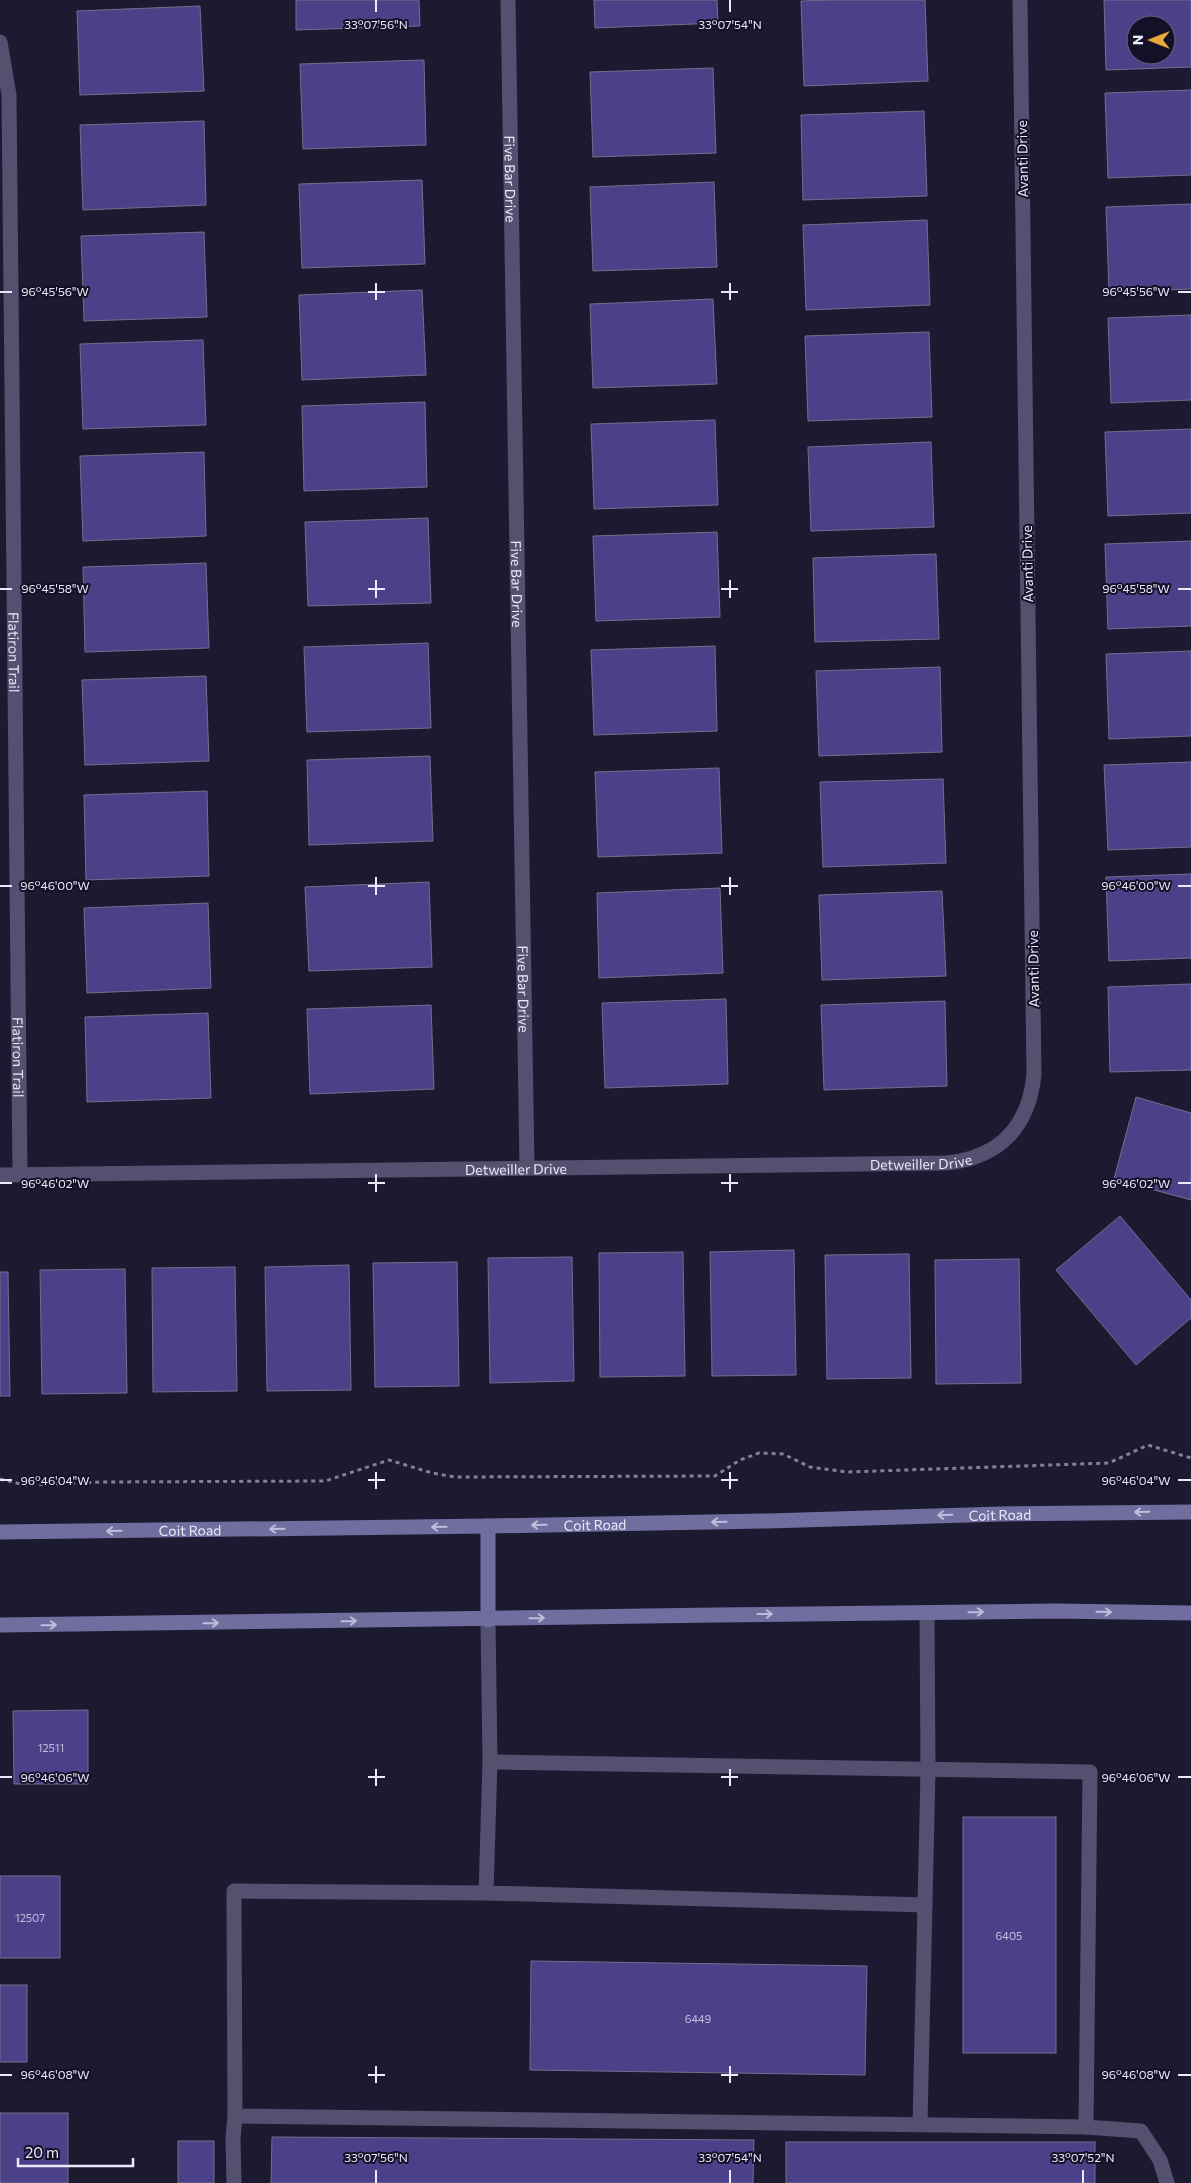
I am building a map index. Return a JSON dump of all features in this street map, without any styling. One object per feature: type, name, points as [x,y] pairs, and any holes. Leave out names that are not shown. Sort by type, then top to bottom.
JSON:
[{"type":"main road","name":"Coit Road","points":[[0,1532],[488,1526],[768,1521],[1001,1514],[1191,1512]]},
{"type":"main road","points":[[488,1526],[488,1620]]},
{"type":"main road","points":[[0,1625],[927,1613],[1191,1613]]},
{"type":"street","name":"Five Bar Drive","points":[[508,0],[527,1168]]},
{"type":"street","name":"Avanti Drive","points":[[1019,1124],[1030,1100],[1034,1074],[1020,0]]},
{"type":"street","name":"Flatiron Trail","points":[[0,42],[9,95],[20,1174]]},
{"type":"street","name":"Detweiller Drive","points":[[0,1175],[946,1163],[963,1161],[979,1156],[994,1148],[1008,1137],[1019,1124]]},
{"type":"street","points":[[920,2124],[928,1770],[927,1613]]},
{"type":"street","points":[[486,1893],[490,1762],[488,1620]]},
{"type":"street","points":[[490,1762],[1090,1772],[1086,2127]]},
{"type":"street","points":[[234,2183],[234,1891],[486,1893],[924,1905]]},
{"type":"street","points":[[235,2116],[1086,2127],[1141,2131],[1160,2160],[1166,2183]]},
{"type":"path","points":[[0,1479],[25,1485],[101,1482],[325,1481],[389,1460],[432,1473],[455,1477],[715,1476],[740,1460],[759,1453],[783,1454],[810,1466],[847,1472],[1109,1463],[1148,1445],[1191,1458]]},
{"type":"building","points":[[296,0],[419,0],[420,26],[296,30]]},
{"type":"building","points":[[594,0],[717,0],[718,23],[595,28]]},
{"type":"building","points":[[925,0],[928,81],[804,86],[801,1]]},
{"type":"building","points":[[1104,0],[1191,0],[1191,67],[1106,70]]},
{"type":"building","points":[[200,6],[204,91],[80,95],[77,11]]},
{"type":"building","points":[[424,60],[426,145],[303,149],[300,64]]},
{"type":"building","points":[[713,68],[716,153],[593,157],[590,72]]},
{"type":"building","points":[[1191,90],[1191,175],[1108,178],[1105,93]]},
{"type":"building","points":[[924,111],[927,196],[803,200],[801,115]]},
{"type":"building","points":[[204,121],[206,205],[83,210],[80,125]]},
{"type":"building","points":[[422,180],[425,264],[302,268],[299,184]]},
{"type":"building","points":[[714,182],[717,267],[593,271],[590,187]]},
{"type":"building","points":[[1191,204],[1191,289],[1109,292],[1106,207]]},
{"type":"building","points":[[927,220],[930,305],[806,310],[803,225]]},
{"type":"building","points":[[204,232],[207,317],[84,321],[81,236]]},
{"type":"building","points":[[422,290],[426,375],[302,380],[299,295]]},
{"type":"building","points":[[713,299],[717,384],[593,388],[590,304]]},
{"type":"building","points":[[1191,315],[1191,400],[1111,403],[1108,318]]},
{"type":"building","points":[[929,332],[932,417],[808,421],[805,336]]},
{"type":"building","points":[[203,340],[206,425],[83,429],[80,344]]},
{"type":"building","points":[[425,402],[427,487],[304,491],[302,406]]},
{"type":"building","points":[[715,420],[718,505],[594,509],[591,424]]},
{"type":"building","points":[[1191,429],[1191,513],[1108,516],[1105,432]]},
{"type":"building","points":[[931,442],[934,527],[811,531],[808,447]]},
{"type":"building","points":[[204,452],[206,536],[83,541],[80,456]]},
{"type":"building","points":[[428,518],[431,603],[308,606],[305,522]]},
{"type":"building","points":[[717,532],[720,617],[596,621],[593,536]]},
{"type":"building","points":[[1191,541],[1191,626],[1108,629],[1105,544]]},
{"type":"building","points":[[936,554],[939,639],[815,642],[813,558]]},
{"type":"building","points":[[206,563],[209,648],[85,652],[83,567]]},
{"type":"building","points":[[428,643],[431,728],[307,732],[304,647]]},
{"type":"building","points":[[715,646],[717,731],[594,735],[591,650]]},
{"type":"building","points":[[1191,651],[1191,736],[1109,739],[1106,654]]},
{"type":"building","points":[[940,667],[942,752],[819,756],[816,671]]},
{"type":"building","points":[[206,676],[209,761],[85,765],[82,680]]},
{"type":"building","points":[[430,756],[433,841],[309,845],[307,760]]},
{"type":"building","points":[[1191,762],[1191,847],[1108,850],[1104,765]]},
{"type":"building","points":[[719,768],[722,853],[598,857],[595,772]]},
{"type":"building","points":[[943,779],[946,863],[823,867],[820,782]]},
{"type":"building","points":[[207,791],[209,876],[86,880],[84,795]]},
{"type":"building","points":[[1191,874],[1191,958],[1109,961],[1106,877]]},
{"type":"building","points":[[429,882],[432,967],[309,971],[305,887]]},
{"type":"building","points":[[720,888],[723,973],[599,978],[597,893]]},
{"type":"building","points":[[942,891],[946,976],[822,980],[819,895]]},
{"type":"building","points":[[208,903],[211,988],[87,993],[84,908]]},
{"type":"building","points":[[1191,984],[1191,1070],[1110,1072],[1108,987]]},
{"type":"building","points":[[726,999],[728,1084],[605,1088],[602,1003]]},
{"type":"building","points":[[945,1001],[947,1086],[824,1090],[821,1005]]},
{"type":"building","points":[[431,1005],[434,1089],[310,1094],[307,1009]]},
{"type":"building","points":[[208,1013],[211,1098],[87,1102],[85,1017]]},
{"type":"building","points":[[1136,1097],[1191,1113],[1191,1200],[1114,1179]]},
{"type":"building","points":[[1120,1216],[1191,1300],[1191,1318],[1136,1365],[1056,1270]]},
{"type":"building","points":[[794,1250],[796,1375],[712,1376],[710,1252]]},
{"type":"building","points":[[683,1252],[685,1376],[600,1377],[599,1253]]},
{"type":"building","points":[[909,1254],[911,1378],[827,1379],[825,1255]]},
{"type":"building","points":[[572,1257],[574,1381],[490,1383],[488,1258]]},
{"type":"building","points":[[1019,1259],[1021,1383],[936,1384],[935,1260]]},
{"type":"building","points":[[457,1262],[459,1386],[375,1387],[373,1263]]},
{"type":"building","points":[[349,1265],[351,1390],[267,1391],[265,1267]]},
{"type":"building","points":[[235,1267],[237,1391],[153,1392],[152,1268]]},
{"type":"building","points":[[125,1269],[127,1393],[42,1394],[40,1270]]},
{"type":"building","points":[[0,1272],[8,1272],[10,1396],[0,1396]]},
{"type":"building","points":[[88,1710],[88,1784],[14,1784],[13,1711]]},
{"type":"building","points":[[963,1817],[1056,1817],[1056,2053],[963,2053]]},
{"type":"building","points":[[0,1876],[60,1876],[60,1958],[0,1958]]},
{"type":"building","points":[[531,1961],[867,1966],[865,2075],[530,2070]]},
{"type":"building","points":[[0,1985],[27,1985],[27,2062],[0,2062]]},
{"type":"building","points":[[0,2113],[68,2113],[68,2183],[0,2183]]},
{"type":"building","points":[[272,2137],[754,2140],[753,2183],[271,2183]]},
{"type":"building","points":[[178,2141],[214,2141],[214,2183],[178,2183]]},
{"type":"building","points":[[786,2142],[1095,2142],[1095,2183],[786,2183]]}]
